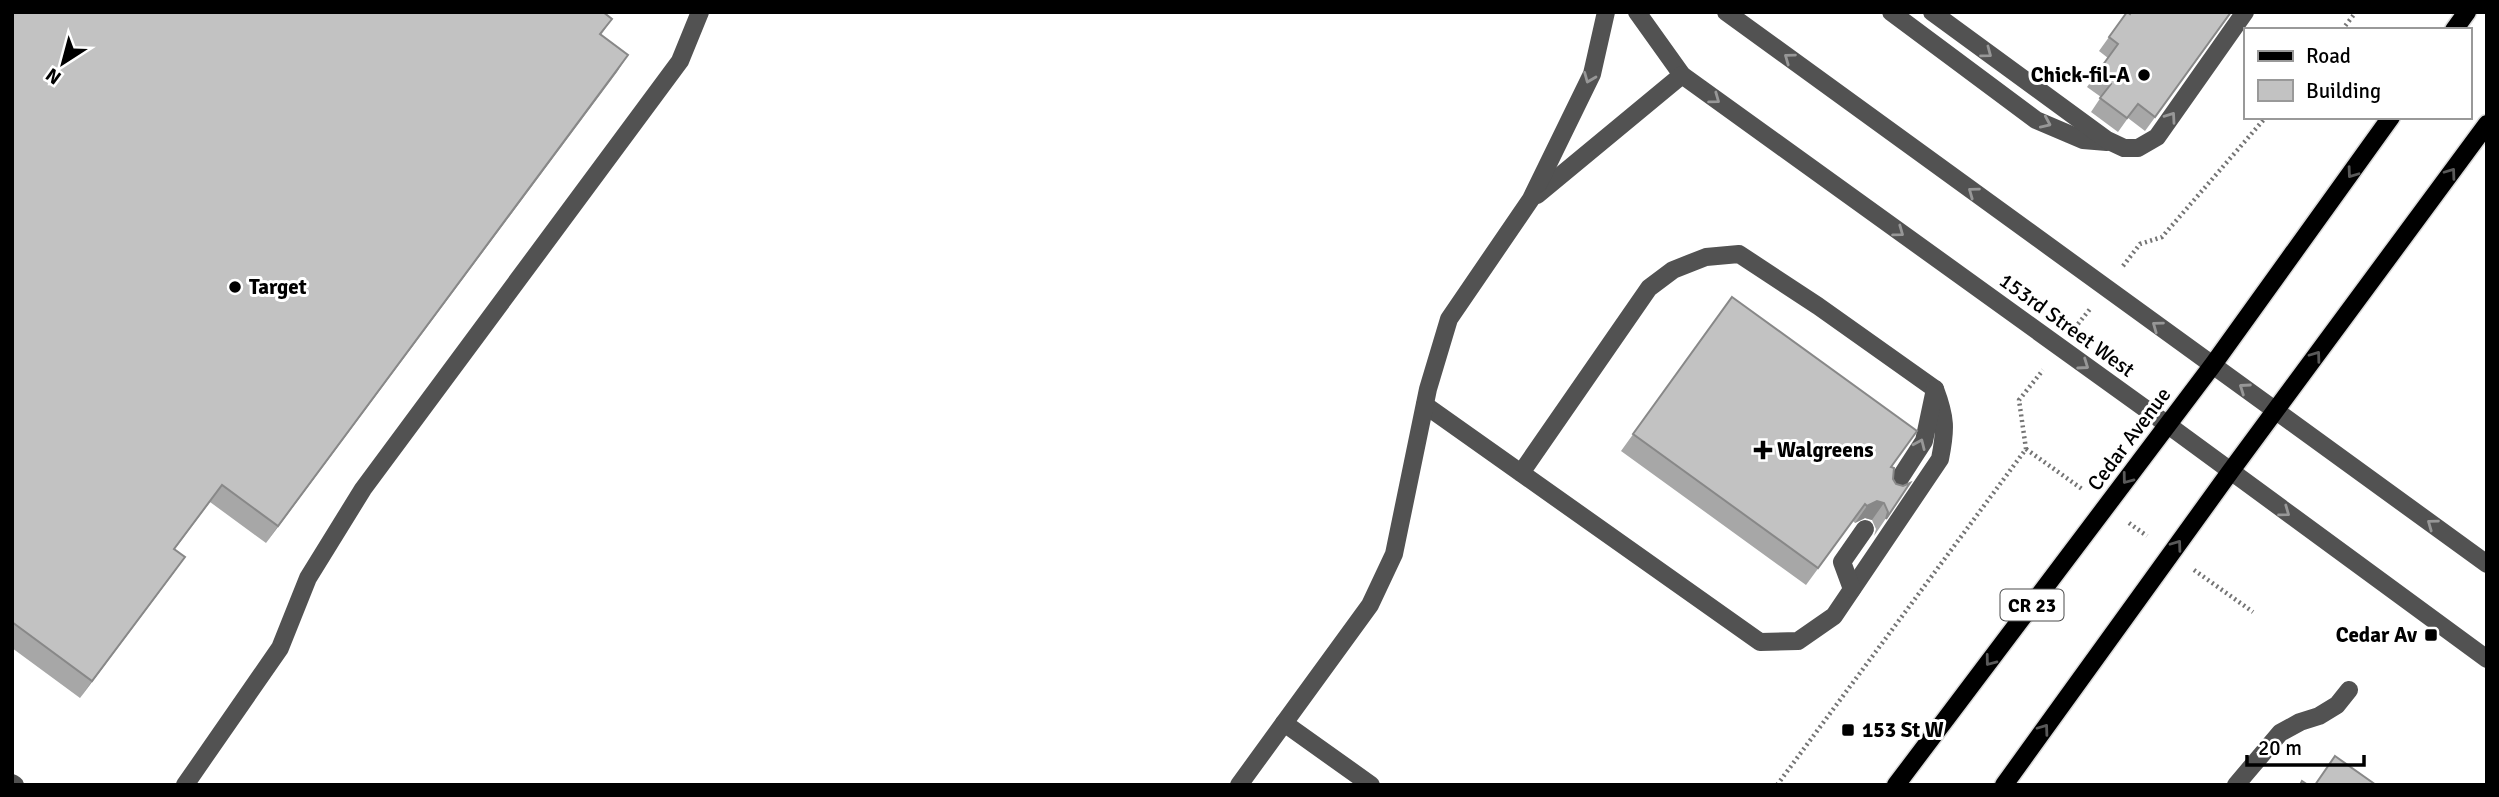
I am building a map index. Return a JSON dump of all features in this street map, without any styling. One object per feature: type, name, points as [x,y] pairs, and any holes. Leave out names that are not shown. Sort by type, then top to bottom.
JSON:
[{"type":"main road","points":[[2455,28],[2467,12]]},
{"type":"main road","name":"Cedar Avenue","points":[[1896,785],[2212,366],[2390,119]]},
{"type":"main road","points":[[2004,785],[2230,472],[2487,124]]},
{"type":"street","points":[[185,785],[280,648],[308,578],[363,489],[680,61],[700,12]]},
{"type":"street","points":[[1239,785],[1370,605],[1394,554],[1425,405],[1449,318],[1531,200],[1592,74],[1606,12]]},
{"type":"street","name":"153rd Street West","points":[[1637,12],[1682,75],[2487,659]]},
{"type":"street","points":[[1726,12],[2487,564]]},
{"type":"street","points":[[1891,12],[2036,120],[2083,140],[2111,142]]},
{"type":"street","points":[[1932,12],[2081,123],[2124,148],[2138,148],[2157,136],[2245,12]]},
{"type":"street","points":[[1531,200],[1682,75]]},
{"type":"street","points":[[1425,405],[1521,473],[1760,642],[1798,642],[1833,616],[1940,459],[1945,435],[1944,411],[1935,389],[1739,254],[1706,257],[1673,270],[1649,288],[1521,473]]},
{"type":"street","points":[[1891,492],[1924,441],[1935,389]]},
{"type":"street","points":[[1852,589],[1842,562],[1865,529]]},
{"type":"street","points":[[2236,785],[2280,733],[2337,705],[2349,690]]},
{"type":"street","points":[[1284,723],[1371,785]]},
{"type":"path","points":[[2344,28],[2356,12]]},
{"type":"path","points":[[1777,785],[2026,449],[2020,400],[2140,244],[2162,237],[2264,119]]},
{"type":"path","points":[[2026,449],[2253,612]]},
{"type":"building","name":"Target","points":[[12,12],[603,12],[612,19],[600,34],[628,55],[278,526],[222,485],[174,549],[185,557],[92,681],[12,622]]},
{"type":"building","name":"Chick-fil-A","points":[[2127,12],[2231,12],[2155,117],[2138,104],[2127,118],[2100,98],[2111,84],[2097,73],[2118,44],[2109,37]]},
{"type":"building","name":"Walgreens","points":[[1732,297],[1917,431],[1891,467],[1894,468],[1893,479],[1896,484],[1903,486],[1910,483],[1886,519],[1888,512],[1884,503],[1877,501],[1867,506],[1865,504],[1818,568],[1633,434]]},
{"type":"building","points":[[2335,756],[2376,785],[2315,785]]},
{"type":"place","name":"Chick-fil-A","points":[[2144,75]]},
{"type":"place","name":"Target","points":[[235,287]]},
{"type":"place","name":"Walgreens","points":[[1763,450]]},
{"type":"place","name":"Cedar Av","points":[[2431,635]]},
{"type":"place","name":"153 St W","points":[[1848,730]]}]
